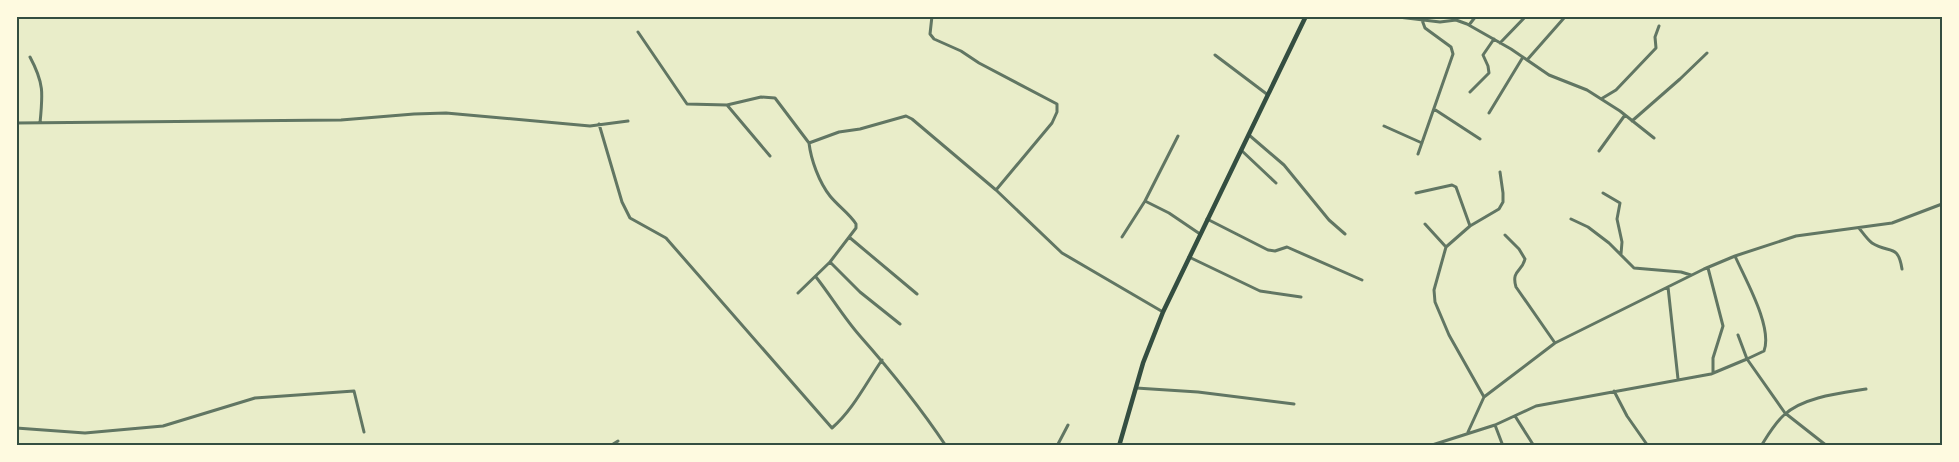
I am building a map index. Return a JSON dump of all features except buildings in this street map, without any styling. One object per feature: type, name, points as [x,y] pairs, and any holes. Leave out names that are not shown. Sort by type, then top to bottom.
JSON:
[{"type":"main road","points":[[1119,446],[1136,388],[1163,312],[1306,16]]},
{"type":"street","points":[[932,16],[930,34],[934,39],[961,51],[979,63],[1057,104],[1057,112],[1052,123],[996,190]]},
{"type":"street","points":[[1390,16],[1440,22],[1448,18],[1469,25],[1549,75],[1587,90],[1625,114],[1654,138]]},
{"type":"street","points":[[1469,25],[1476,16]]},
{"type":"street","points":[[1500,43],[1526,16]]},
{"type":"street","points":[[1489,112],[1525,59],[1564,18]]},
{"type":"street","points":[[1418,154],[1453,54],[1452,47],[1425,28],[1422,20]]},
{"type":"street","points":[[1601,99],[1616,90],[1656,48],[1655,37],[1659,26]]},
{"type":"street","points":[[638,32],[687,104],[727,105],[761,97],[774,98],[809,143],[810,156],[823,185],[830,196],[855,222],[856,228],[830,262],[798,294]]},
{"type":"street","points":[[1470,92],[1489,73],[1483,55],[1494,39]]},
{"type":"street","points":[[1632,121],[1707,52]]},
{"type":"street","points":[[1215,55],[1268,96]]},
{"type":"street","points":[[30,57],[40,77],[42,96],[40,123]]},
{"type":"street","points":[[727,105],[770,156]]},
{"type":"street","points":[[1434,109],[1480,139]]},
{"type":"street","points":[[16,123],[341,120],[446,113],[581,125],[628,121]]},
{"type":"street","points":[[1599,151],[1625,114]]},
{"type":"street","points":[[809,143],[839,132],[860,129],[906,116],[996,190],[1062,254],[1163,312]]},
{"type":"street","points":[[599,124],[622,202],[630,218],[666,238],[832,428],[840,421],[882,360]]},
{"type":"street","points":[[1384,126],[1422,143]]},
{"type":"street","points":[[1249,135],[1284,165],[1329,220],[1345,234]]},
{"type":"street","points":[[1122,237],[1145,201],[1178,136]]},
{"type":"street","points":[[1241,150],[1276,183]]},
{"type":"street","points":[[1484,397],[1449,335],[1434,295],[1446,247],[1470,225],[1499,209],[1503,202],[1500,172]]},
{"type":"street","points":[[1416,193],[1452,185],[1456,187],[1470,225]]},
{"type":"street","points":[[1603,193],[1620,203],[1617,219],[1622,242],[1621,254]]},
{"type":"street","points":[[1145,201],[1200,234]]},
{"type":"street","points":[[1468,432],[1484,397],[1555,343],[1668,287],[1735,256],[1796,236],[1892,223],[1942,204]]},
{"type":"street","points":[[1207,219],[1268,250],[1275,251],[1287,247],[1362,280]]},
{"type":"street","points":[[1571,219],[1588,227],[1621,254],[1634,268],[1693,275]]},
{"type":"street","points":[[1425,224],[1446,247]]},
{"type":"street","points":[[1859,228],[1871,242],[1895,250],[1900,256],[1902,269]]},
{"type":"street","points":[[1505,235],[1525,259],[1515,273],[1516,287],[1555,343]]},
{"type":"street","points":[[849,237],[917,294]]},
{"type":"street","points":[[1429,446],[1495,425],[1536,406],[1713,373],[1764,351],[1766,335],[1764,325],[1735,256]]},
{"type":"street","points":[[1189,257],[1260,291],[1301,297]]},
{"type":"street","points":[[830,262],[860,292],[900,324]]},
{"type":"street","points":[[1708,268],[1723,326],[1713,358],[1713,373]]},
{"type":"street","points":[[816,277],[922,411],[946,446]]},
{"type":"street","points":[[1668,287],[1678,379]]},
{"type":"street","points":[[1738,335],[1747,359],[1785,413],[1827,446]]},
{"type":"street","points":[[1136,388],[1198,392],[1294,404]]},
{"type":"street","points":[[1761,446],[1785,413],[1829,395],[1866,389]]},
{"type":"street","points":[[16,428],[85,433],[163,426],[255,398],[354,391],[364,432]]},
{"type":"street","points":[[1614,391],[1627,416],[1648,446]]},
{"type":"street","points":[[1515,416],[1534,446]]},
{"type":"street","points":[[1057,446],[1068,425]]},
{"type":"street","points":[[1495,425],[1503,446]]},
{"type":"street","points":[[610,446],[618,441]]}]
